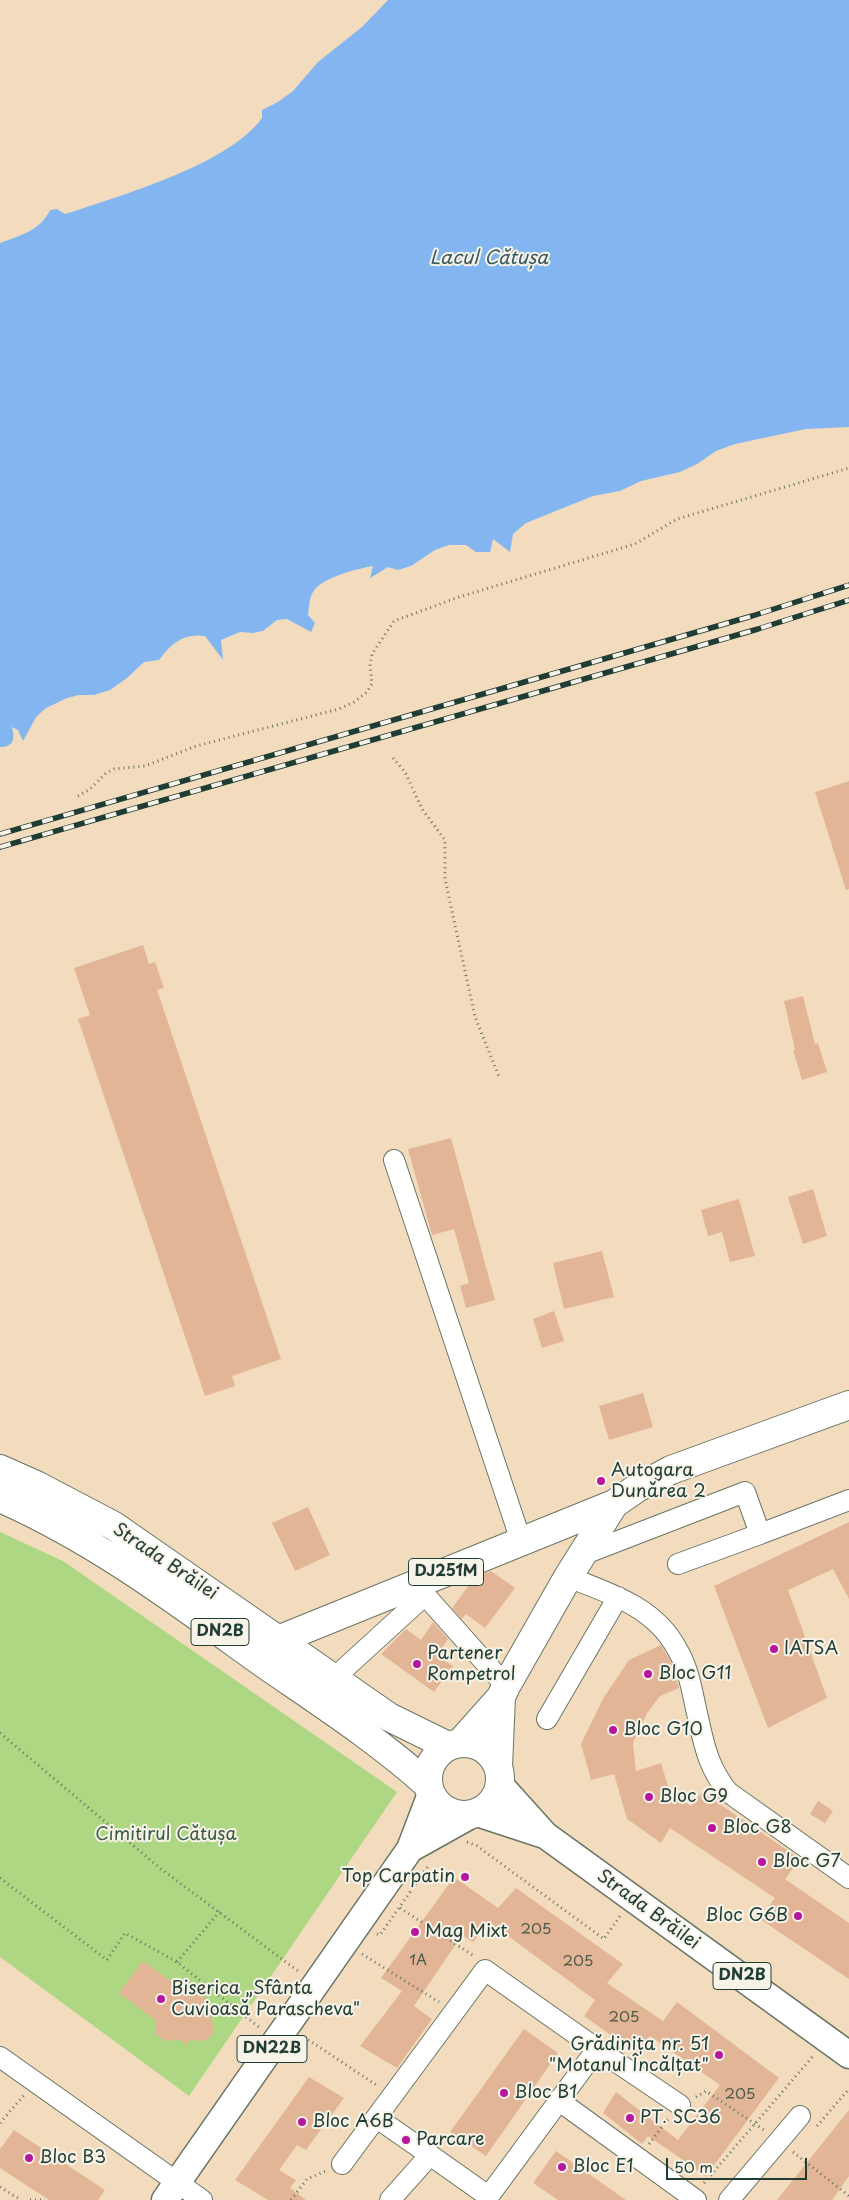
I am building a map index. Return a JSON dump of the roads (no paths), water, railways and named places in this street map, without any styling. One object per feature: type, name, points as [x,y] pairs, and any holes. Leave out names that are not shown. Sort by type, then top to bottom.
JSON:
[{"type":"highway","name":"DJ251M","points":[[278,1640],[425,1588],[522,1541],[614,1504],[637,1488],[671,1470],[849,1405]]},
{"type":"highway","name":"Strada Brăilei","points":[[0,1469],[36,1485],[114,1526],[389,1717],[454,1745],[476,1745],[489,1753],[499,1776]]},
{"type":"highway","name":"Strada Brăilei","points":[[0,1498],[24,1508],[100,1549],[373,1738],[429,1789],[437,1804],[447,1812],[458,1815],[474,1814]]},
{"type":"highway","name":"DJ251M","points":[[454,1745],[504,1692],[575,1566],[614,1504]]},
{"type":"highway","name":"DJ251M","points":[[499,1776],[504,1692]]},
{"type":"highway","points":[[429,1789],[428,1773],[432,1762],[439,1753],[454,1745]]},
{"type":"highway","points":[[474,1814],[488,1807],[496,1797],[499,1776]]},
{"type":"main road","name":"Strada Brăilei","points":[[499,1776],[545,1835],[849,2055]]},
{"type":"main road","name":"DN22B","points":[[420,1857],[429,1789]]},
{"type":"main road","name":"DN22B","points":[[171,2191],[359,1921],[420,1857],[474,1814]]},
{"type":"main road","name":"Strada Brăilei","points":[[474,1814],[545,1835]]},
{"type":"street","points":[[394,1160],[522,1541]]},
{"type":"street","points":[[575,1566],[746,1492],[760,1534]]},
{"type":"street","points":[[678,1564],[849,1500]]},
{"type":"street","points":[[575,1566],[641,1610],[666,1631],[678,1650],[686,1668],[710,1766],[728,1792],[849,1878]]},
{"type":"street","points":[[333,1679],[425,1588],[504,1692]]},
{"type":"street","points":[[546,1719],[618,1596]]},
{"type":"street","points":[[342,2164],[485,1970],[680,2105]]},
{"type":"street","points":[[377,2118],[430,2154],[487,2198],[597,2049]]},
{"type":"street","points":[[0,2057],[35,2081],[171,2191],[202,2200]]},
{"type":"street","points":[[558,2100],[694,2198]]},
{"type":"street","points":[[729,2200],[800,2116]]},
{"type":"street","points":[[390,2200],[430,2154]]},
{"type":"water","name":"Lacul Cătușa","points":[[388,0],[849,0],[849,427],[806,429],[735,444],[716,451],[697,464],[680,472],[641,481],[620,491],[593,496],[526,523],[513,534],[510,552],[493,539],[490,552],[476,552],[466,545],[449,545],[435,550],[411,566],[398,570],[388,567],[370,578],[373,566],[340,574],[324,582],[313,592],[308,615],[315,623],[311,632],[287,619],[277,620],[263,631],[253,633],[240,632],[221,640],[223,660],[205,636],[197,635],[184,638],[173,644],[159,660],[144,662],[127,678],[110,690],[94,695],[79,695],[67,698],[46,708],[36,717],[23,741],[18,730],[12,727],[13,739],[11,744],[0,747],[0,243],[35,228],[50,210],[57,209],[65,214],[119,196],[174,176],[226,150],[247,135],[262,118],[262,110],[278,102],[293,91],[318,62],[362,27]]},
{"type":"railway","points":[[0,834],[752,616],[849,585]]},
{"type":"railway","points":[[0,847],[758,629],[849,600]]},
{"type":"place","name":"Autogara Dunărea 2","points":[[601,1481]]},
{"type":"place","name":"IATSA","points":[[774,1649]]},
{"type":"place","name":"Partener Rompetrol","points":[[417,1664]]},
{"type":"place","name":"Bloc G11","points":[[648,1674]]},
{"type":"place","name":"Bloc G10","points":[[613,1730]]},
{"type":"place","name":"Bloc G9","points":[[649,1797]]},
{"type":"place","name":"Bloc G8","points":[[712,1828]]},
{"type":"place","name":"Bloc G7","points":[[762,1862]]},
{"type":"place","name":"Top Carpatin","points":[[465,1877]]},
{"type":"place","name":"Bloc G6B","points":[[798,1916]]},
{"type":"place","name":"Mag Mixt","points":[[415,1932]]},
{"type":"place","name":"Biserica „Sfânta Cuvioasă Parascheva\"","points":[[161,1999]]},
{"type":"place","name":"Grădinița nr. 51 \"Motanul Încălțat\"","points":[[719,2055]]},
{"type":"place","name":"Bloc B1","points":[[504,2093]]},
{"type":"place","name":"PT. SC36","points":[[630,2118]]},
{"type":"place","name":"Bloc A6B","points":[[302,2122]]},
{"type":"place","name":"Parcare","points":[[406,2140]]},
{"type":"place","name":"Bloc B3","points":[[29,2158]]},
{"type":"place","name":"Bloc E1","points":[[562,2167]]},
{"type":"park label","name":"Cimitirul Cătușa","points":[[166,1835]]}]
